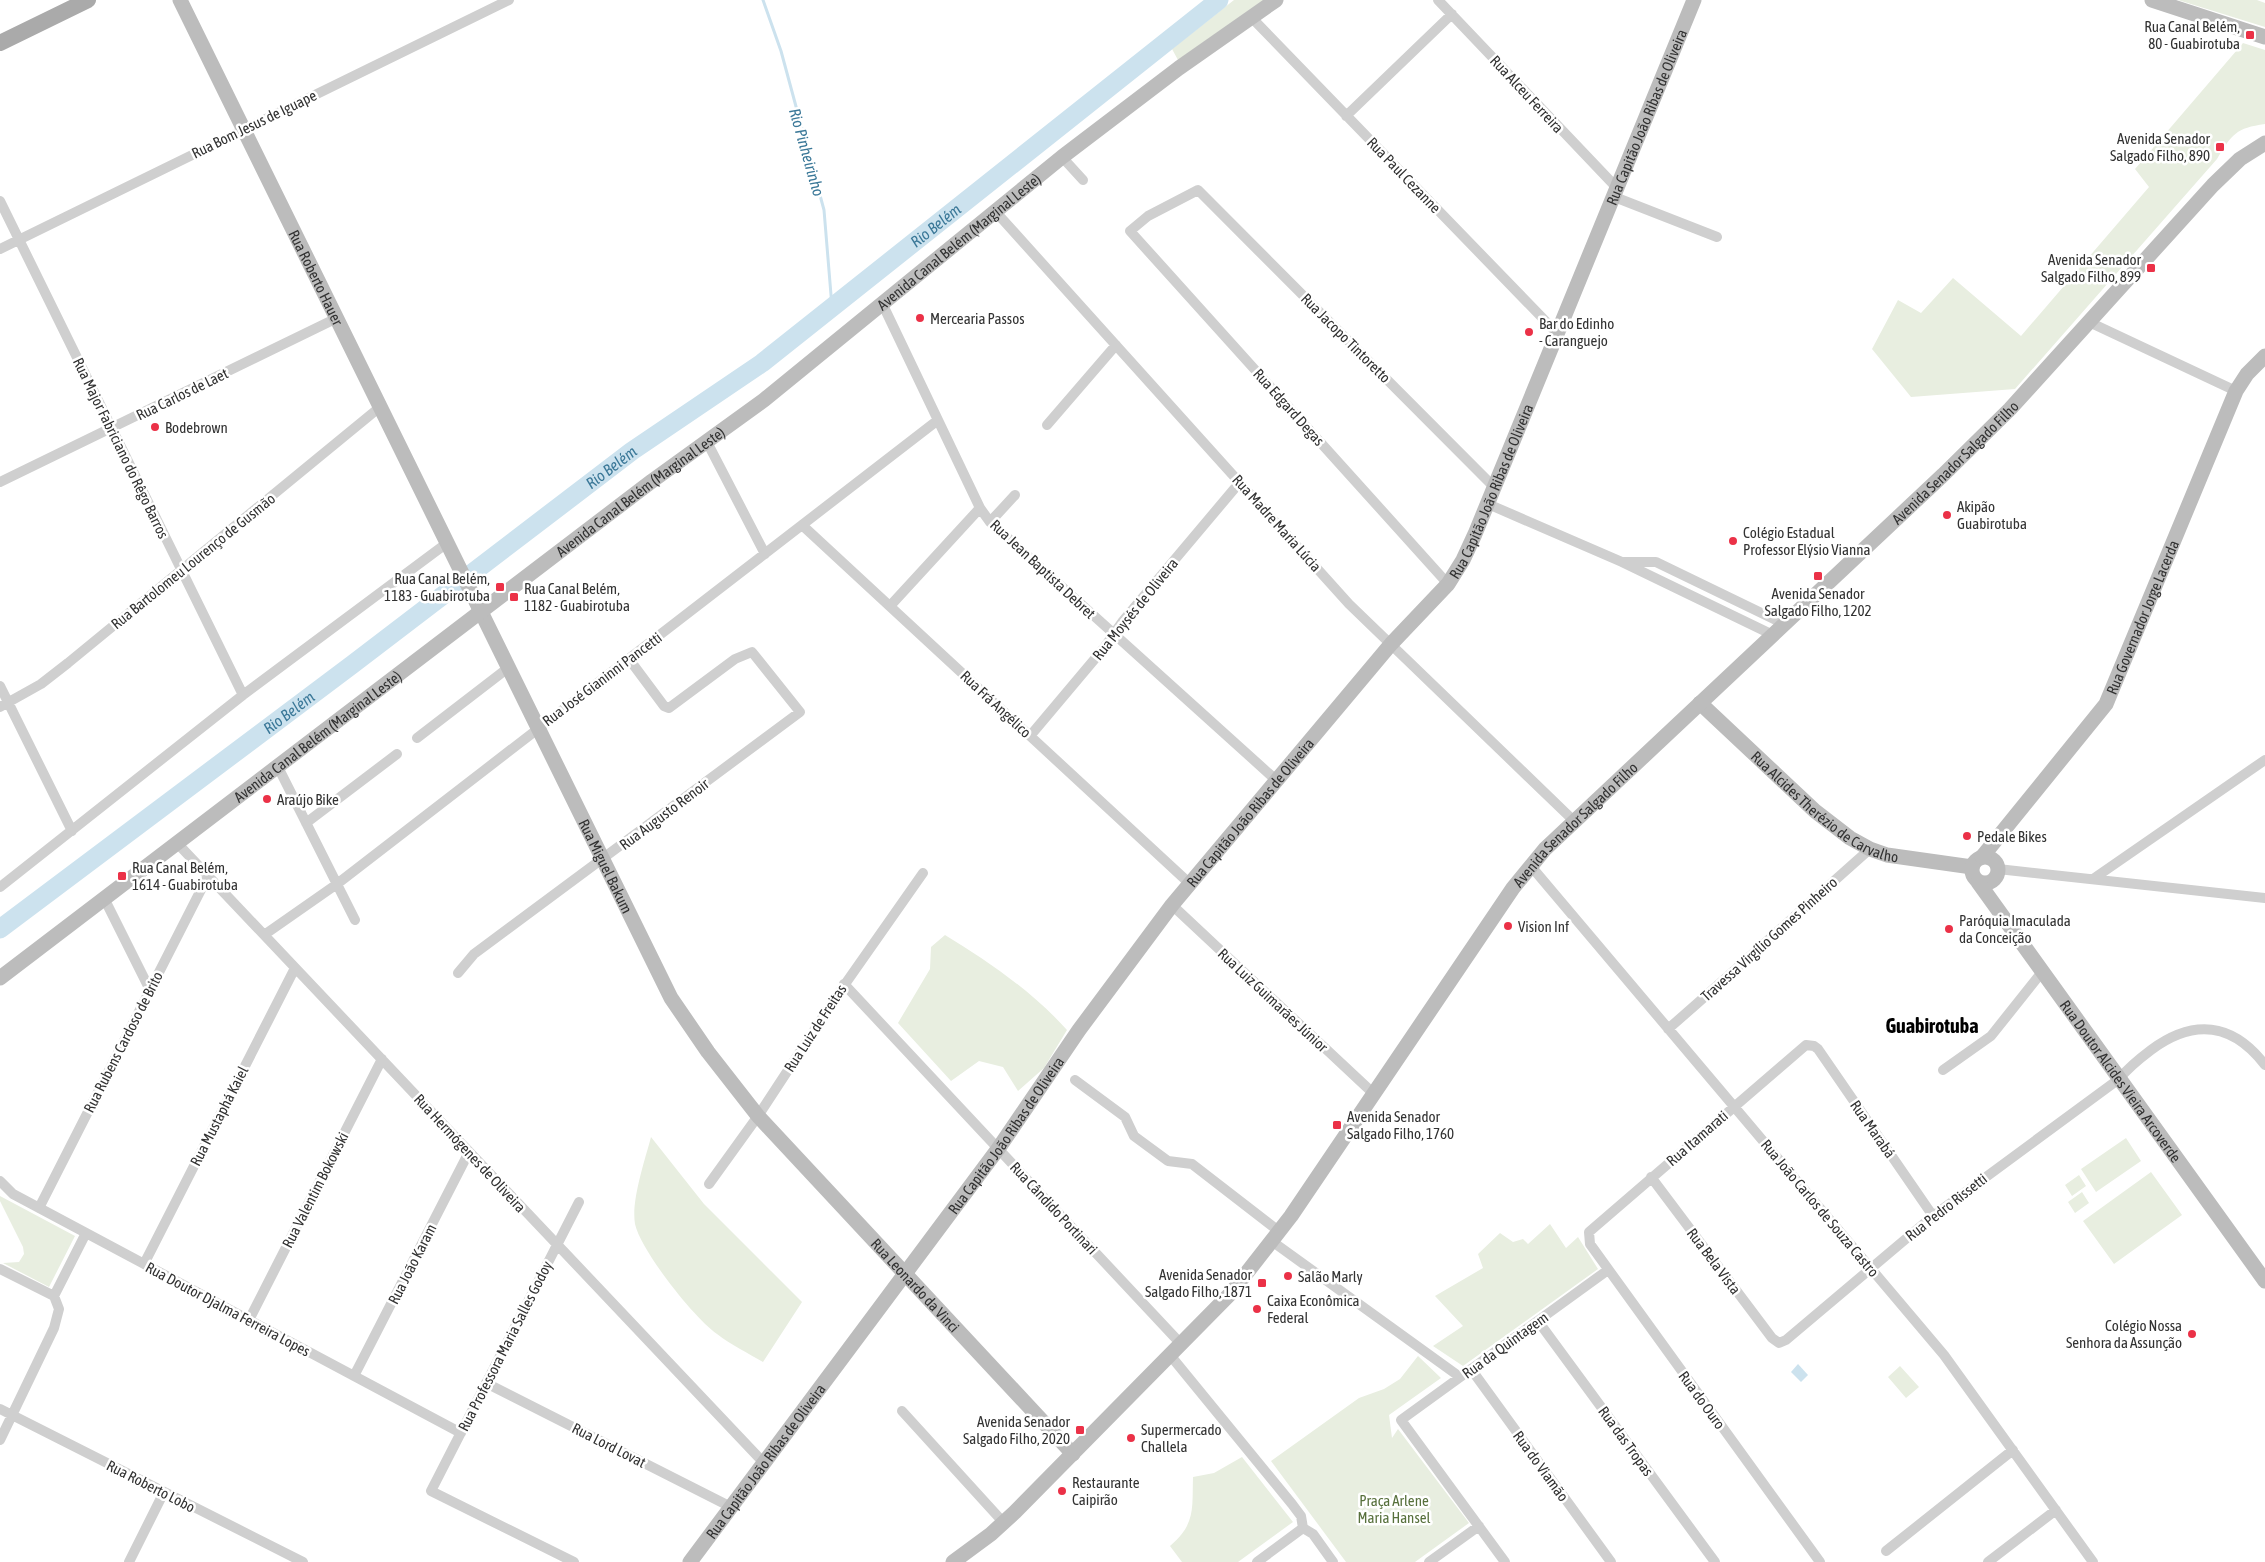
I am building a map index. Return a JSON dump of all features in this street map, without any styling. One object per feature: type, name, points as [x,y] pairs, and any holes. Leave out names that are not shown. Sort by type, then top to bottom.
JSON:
[{"type":"main road","points":[[0,43],[88,0]]},
{"type":"street","name":"Rua Roberto Hauer","points":[[180,0],[478,607]]},
{"type":"street","name":"Rua Bom Jesus de Iguape","points":[[0,249],[244,130],[494,3],[509,0]]},
{"type":"street","name":"Avenida Canal Belém (Marginal Leste)","points":[[0,978],[278,767],[478,607],[764,400],[1062,157],[1276,0]]},
{"type":"street","name":"Rua Alceu Ferreira","points":[[1438,0],[1614,192],[1718,237]]},
{"type":"street","name":"Rua Capitão João Ribas de Oliveira","points":[[690,1562],[998,1149],[1079,1030],[1189,883],[1391,644],[1448,584],[1470,546],[1488,504],[1694,0]]},
{"type":"street","points":[[2152,0],[2265,37]]},
{"type":"street","points":[[1346,116],[1452,14]]},
{"type":"street","name":"Rua Paul Cezanne","points":[[1251,17],[1557,333]]},
{"type":"street","name":"Avenida Senador Salgado Filho","points":[[953,1562],[976,1546],[1004,1522],[1231,1293],[1277,1237],[1530,866],[1574,821],[1983,436],[2020,398],[2213,185],[2240,159],[2265,144]]},
{"type":"street","points":[[1062,157],[1083,180]]},
{"type":"street","name":"Rua Jacopo Tintoretto","points":[[1130,231],[1148,216],[1198,190],[1494,487]]},
{"type":"street","name":"Rua Major Fabriciano do Rêgo Barros","points":[[0,202],[243,695]]},
{"type":"street","name":"Rua Madre Maria Lúcia","points":[[995,211],[1349,604],[1574,821]]},
{"type":"street","name":"Rua Edgard Degas","points":[[1130,231],[1448,584]]},
{"type":"street","name":"Rua Jean Baptista Debret","points":[[882,303],[980,508],[990,522],[1276,780]]},
{"type":"street","name":"Rua Carlos de Laet","points":[[0,482],[336,318]]},
{"type":"street","points":[[2089,322],[2236,391]]},
{"type":"street","points":[[1047,425],[1116,345]]},
{"type":"street","name":"Rua Governador Jorge Lacerda","points":[[1977,862],[2106,704],[2236,391],[2246,374],[2265,356]]},
{"type":"street","name":"Rua Bartolomeu Lourenço de Gusmão","points":[[4,705],[54,674],[380,407]]},
{"type":"street","name":"Rua José Gianinni Pancetti","points":[[264,935],[337,884],[938,420]]},
{"type":"street","points":[[707,442],[765,554]]},
{"type":"street","name":"Rua Moysés de Oliveira","points":[[1030,736],[1240,482]]},
{"type":"street","points":[[990,522],[1015,495]]},
{"type":"street","points":[[1488,504],[1622,562],[1772,635]]},
{"type":"street","points":[[890,606],[980,508]]},
{"type":"street","name":"Rua Frá Angélico","points":[[802,525],[1189,883]]},
{"type":"street","points":[[0,887],[243,695],[449,548]]},
{"type":"street","points":[[1622,562],[1656,562],[1784,624]]},
{"type":"street","name":"Rua Miguel Bakum","points":[[478,607],[675,1005],[708,1052],[758,1116]]},
{"type":"street","name":"Rua Augusto Renoir","points":[[458,973],[474,954],[800,712],[752,652],[735,659],[669,708],[664,706],[629,659]]},
{"type":"street","points":[[417,738],[508,668]]},
{"type":"street","points":[[0,686],[4,705],[72,831]]},
{"type":"street","name":"Rua Alcides Therézio de Carvalho","points":[[1700,703],[1820,815],[1842,833],[1870,849],[1898,858],[1977,862]]},
{"type":"street","points":[[306,824],[397,754]]},
{"type":"street","points":[[2093,879],[2265,760]]},
{"type":"street","points":[[278,767],[355,920]]},
{"type":"street","name":"Rua Hermógenes de Oliveira","points":[[177,843],[764,1463]]},
{"type":"street","name":"Travessa Virgílio Gomes Pinheiro","points":[[1668,1029],[1755,954],[1784,925],[1870,849]]},
{"type":"street","points":[[1991,858],[1998,869],[1994,880],[1986,884],[1978,882],[1973,877],[1977,862],[1991,858]]},
{"type":"street","name":"Rua João Carlos de Souza Castro","points":[[1530,866],[1952,1364],[2093,1562]]},
{"type":"street","points":[[1998,869],[2265,898]]},
{"type":"street","name":"Rua Luiz de Freitas","points":[[709,1184],[758,1116],[844,984],[923,873]]},
{"type":"street","name":"Rua Rubens Cardoso de Brito","points":[[39,1208],[208,876]]},
{"type":"street","name":"Rua Doutor Alcides Vieira Arcoverde","points":[[1978,882],[2265,1280]]},
{"type":"street","points":[[104,898],[150,990]]},
{"type":"street","name":"Rua Luiz Guimarães Júnior","points":[[1172,905],[1374,1094]]},
{"type":"street","name":"Rua Mustaphá Kaiel","points":[[144,1264],[294,968]]},
{"type":"street","points":[[1943,1070],[1992,1036],[2042,972]]},
{"type":"street","name":"Rua Cândido Portinari","points":[[844,984],[1181,1344]]},
{"type":"street","name":"Rua Pedro Rissetti","points":[[1779,1342],[1786,1340],[1932,1216],[2119,1079],[2131,1065],[2162,1042],[2180,1033],[2197,1029],[2210,1029],[2231,1034],[2250,1048],[2265,1065]]},
{"type":"street","name":"Rua Itamarati","points":[[1588,1236],[1592,1228],[1733,1106],[1802,1047],[1810,1045]]},
{"type":"street","name":"Rua Marabá","points":[[1810,1045],[1818,1049],[1932,1216]]},
{"type":"street","name":"Rua Valentim Bokowski","points":[[249,1320],[382,1060]]},
{"type":"street","points":[[1075,1080],[1125,1117],[1134,1136],[1168,1161],[1192,1164],[1277,1237],[1460,1377]]},
{"type":"street","name":"Rua Leonardo da Vinci","points":[[758,1116],[1073,1454]]},
{"type":"street","name":"Rua João Karam","points":[[354,1376],[469,1152]]},
{"type":"street","name":"Rua Bela Vista","points":[[1651,1177],[1772,1338],[1779,1342]]},
{"type":"street","name":"Rua Doutor Djalma Ferreira Lopes","points":[[0,1181],[12,1194],[461,1433]]},
{"type":"street","name":"Rua Professora Maria Salles Godoy","points":[[574,1562],[431,1491],[579,1202]]},
{"type":"street","points":[[54,1296],[86,1233]]},
{"type":"street","name":"Rua do Ouro","points":[[1588,1236],[1590,1244],[1608,1270],[1820,1562]]},
{"type":"street","points":[[0,1269],[54,1296],[59,1309],[54,1328],[0,1440]]},
{"type":"street","name":"Rua da Quintagem","points":[[1479,1526],[1401,1420],[1608,1270]]},
{"type":"street","name":"Rua das Tropas","points":[[1538,1321],[1715,1562]]},
{"type":"street","points":[[1170,1355],[1292,1504],[1301,1516],[1303,1528],[1313,1534],[1333,1562]]},
{"type":"street","name":"Rua do Viamão","points":[[1471,1369],[1611,1562]]},
{"type":"street","name":"Rua Lord Lovat","points":[[486,1383],[731,1507]]},
{"type":"street","name":"Rua Roberto Lobo","points":[[0,1410],[303,1562]]},
{"type":"street","points":[[902,1411],[1004,1522]]},
{"type":"street","points":[[1886,1551],[2013,1450]]},
{"type":"street","points":[[129,1562],[164,1492]]},
{"type":"street","points":[[1988,1562],[2056,1510]]},
{"type":"street","points":[[1430,1562],[1479,1526],[1505,1562]]},
{"type":"street","points":[[1257,1562],[1303,1528]]},
{"type":"green space","points":[[1234,0],[1264,0],[1178,60],[1172,49]]},
{"type":"green space","points":[[2178,0],[2257,0],[2265,3],[2265,27]]},
{"type":"green space","points":[[2243,43],[2265,50],[2265,124],[2241,130],[2231,138],[2217,159],[2015,389],[1911,397],[1872,349],[1898,300],[1921,313],[1953,278],[2021,336],[2149,187],[2135,169]]},
{"type":"green space","points":[[945,935],[977,955],[1025,990],[1067,1030],[1044,1068],[1018,1091],[1003,1067],[979,1061],[951,1081],[898,1023],[930,969],[931,947]]},
{"type":"green space","points":[[651,1137],[704,1204],[802,1302],[763,1362],[722,1338],[695,1314],[670,1283],[639,1236],[635,1224],[635,1204],[639,1180]]},
{"type":"green space","points":[[2126,1138],[2141,1161],[2096,1192],[2081,1169]]},
{"type":"green space","points":[[2151,1172],[2182,1215],[2114,1264],[2083,1221]]},
{"type":"green space","points":[[2079,1175],[2086,1186],[2072,1196],[2065,1185]]},
{"type":"green space","points":[[2082,1192],[2089,1203],[2075,1213],[2068,1202]]},
{"type":"green space","points":[[0,1196],[75,1236],[49,1287],[3,1263],[19,1262],[24,1254],[23,1247],[0,1201]]},
{"type":"green space","points":[[1550,1224],[1566,1248],[1578,1237],[1598,1269],[1463,1366],[1433,1346],[1463,1326],[1435,1296],[1483,1268],[1478,1254],[1500,1233],[1513,1242],[1523,1239],[1528,1244]]},
{"type":"green space","name":"Praça Arlene Maria Hansel","points":[[1418,1356],[1441,1378],[1389,1415],[1392,1438],[1398,1429],[1469,1523],[1415,1562],[1346,1562],[1271,1461],[1359,1398],[1384,1389],[1400,1379]]},
{"type":"green space","points":[[1900,1366],[1919,1387],[1906,1398],[1888,1377]]},
{"type":"green space","points":[[1242,1457],[1293,1522],[1238,1562],[1182,1562],[1170,1546],[1184,1530],[1191,1515],[1193,1477],[1214,1473]]},
{"type":"water","points":[[1798,1364],[1808,1375],[1801,1382],[1791,1372]]},
{"type":"waterway","name":"Rio Pinheirinho","points":[[763,0],[781,51],[824,210],[832,307]]},
{"type":"waterway","name":"Rio Belém","points":[[0,929],[353,664],[632,451],[762,363],[1219,0]]},
{"type":"place","name":"Rua Canal Belém, 80 - Guabirotuba","points":[[2250,35]]},
{"type":"place","name":"Avenida Senador Salgado Filho, 890","points":[[2220,147]]},
{"type":"place","name":"Avenida Senador Salgado Filho, 899","points":[[2151,268]]},
{"type":"place","name":"Mercearia Passos","points":[[920,318]]},
{"type":"place","name":"Bar do Edinho - Caranguejo","points":[[1529,332]]},
{"type":"place","name":"Bodebrown","points":[[155,427]]},
{"type":"place","name":"Akipão Guabirotuba","points":[[1947,515]]},
{"type":"place","name":"Colégio Estadual Professor Elýsio Vianna","points":[[1733,541]]},
{"type":"place","name":"Avenida Senador Salgado Filho, 1202","points":[[1818,576]]},
{"type":"place","name":"Rua Canal Belém, 1183 - Guabirotuba","points":[[500,587]]},
{"type":"place","name":"Rua Canal Belém, 1182 - Guabirotuba","points":[[514,597]]},
{"type":"place","name":"Araújo Bike","points":[[267,799]]},
{"type":"place","name":"Pedale Bikes","points":[[1967,836]]},
{"type":"place","name":"Rua Canal Belém, 1614 - Guabirotuba","points":[[122,876]]},
{"type":"place","name":"Vision Inf","points":[[1508,926]]},
{"type":"place","name":"Paróquia Imaculada da Conceição","points":[[1949,929]]},
{"type":"place","name":"Avenida Senador Salgado Filho, 1760","points":[[1337,1125]]},
{"type":"place","name":"Salão Marly","points":[[1288,1276]]},
{"type":"place","name":"Avenida Senador Salgado Filho, 1871","points":[[1262,1283]]},
{"type":"place","name":"Caixa Econômica Federal","points":[[1257,1309]]},
{"type":"place","name":"Colégio Nossa Senhora da Assunção","points":[[2192,1334]]},
{"type":"place","name":"Avenida Senador Salgado Filho, 2020","points":[[1080,1430]]},
{"type":"place","name":"Supermercado Challela","points":[[1131,1438]]},
{"type":"place","name":"Restaurante Caipirão","points":[[1062,1491]]},
{"type":"district","name":"Guabirotuba","points":[[1932,1025]]}]
